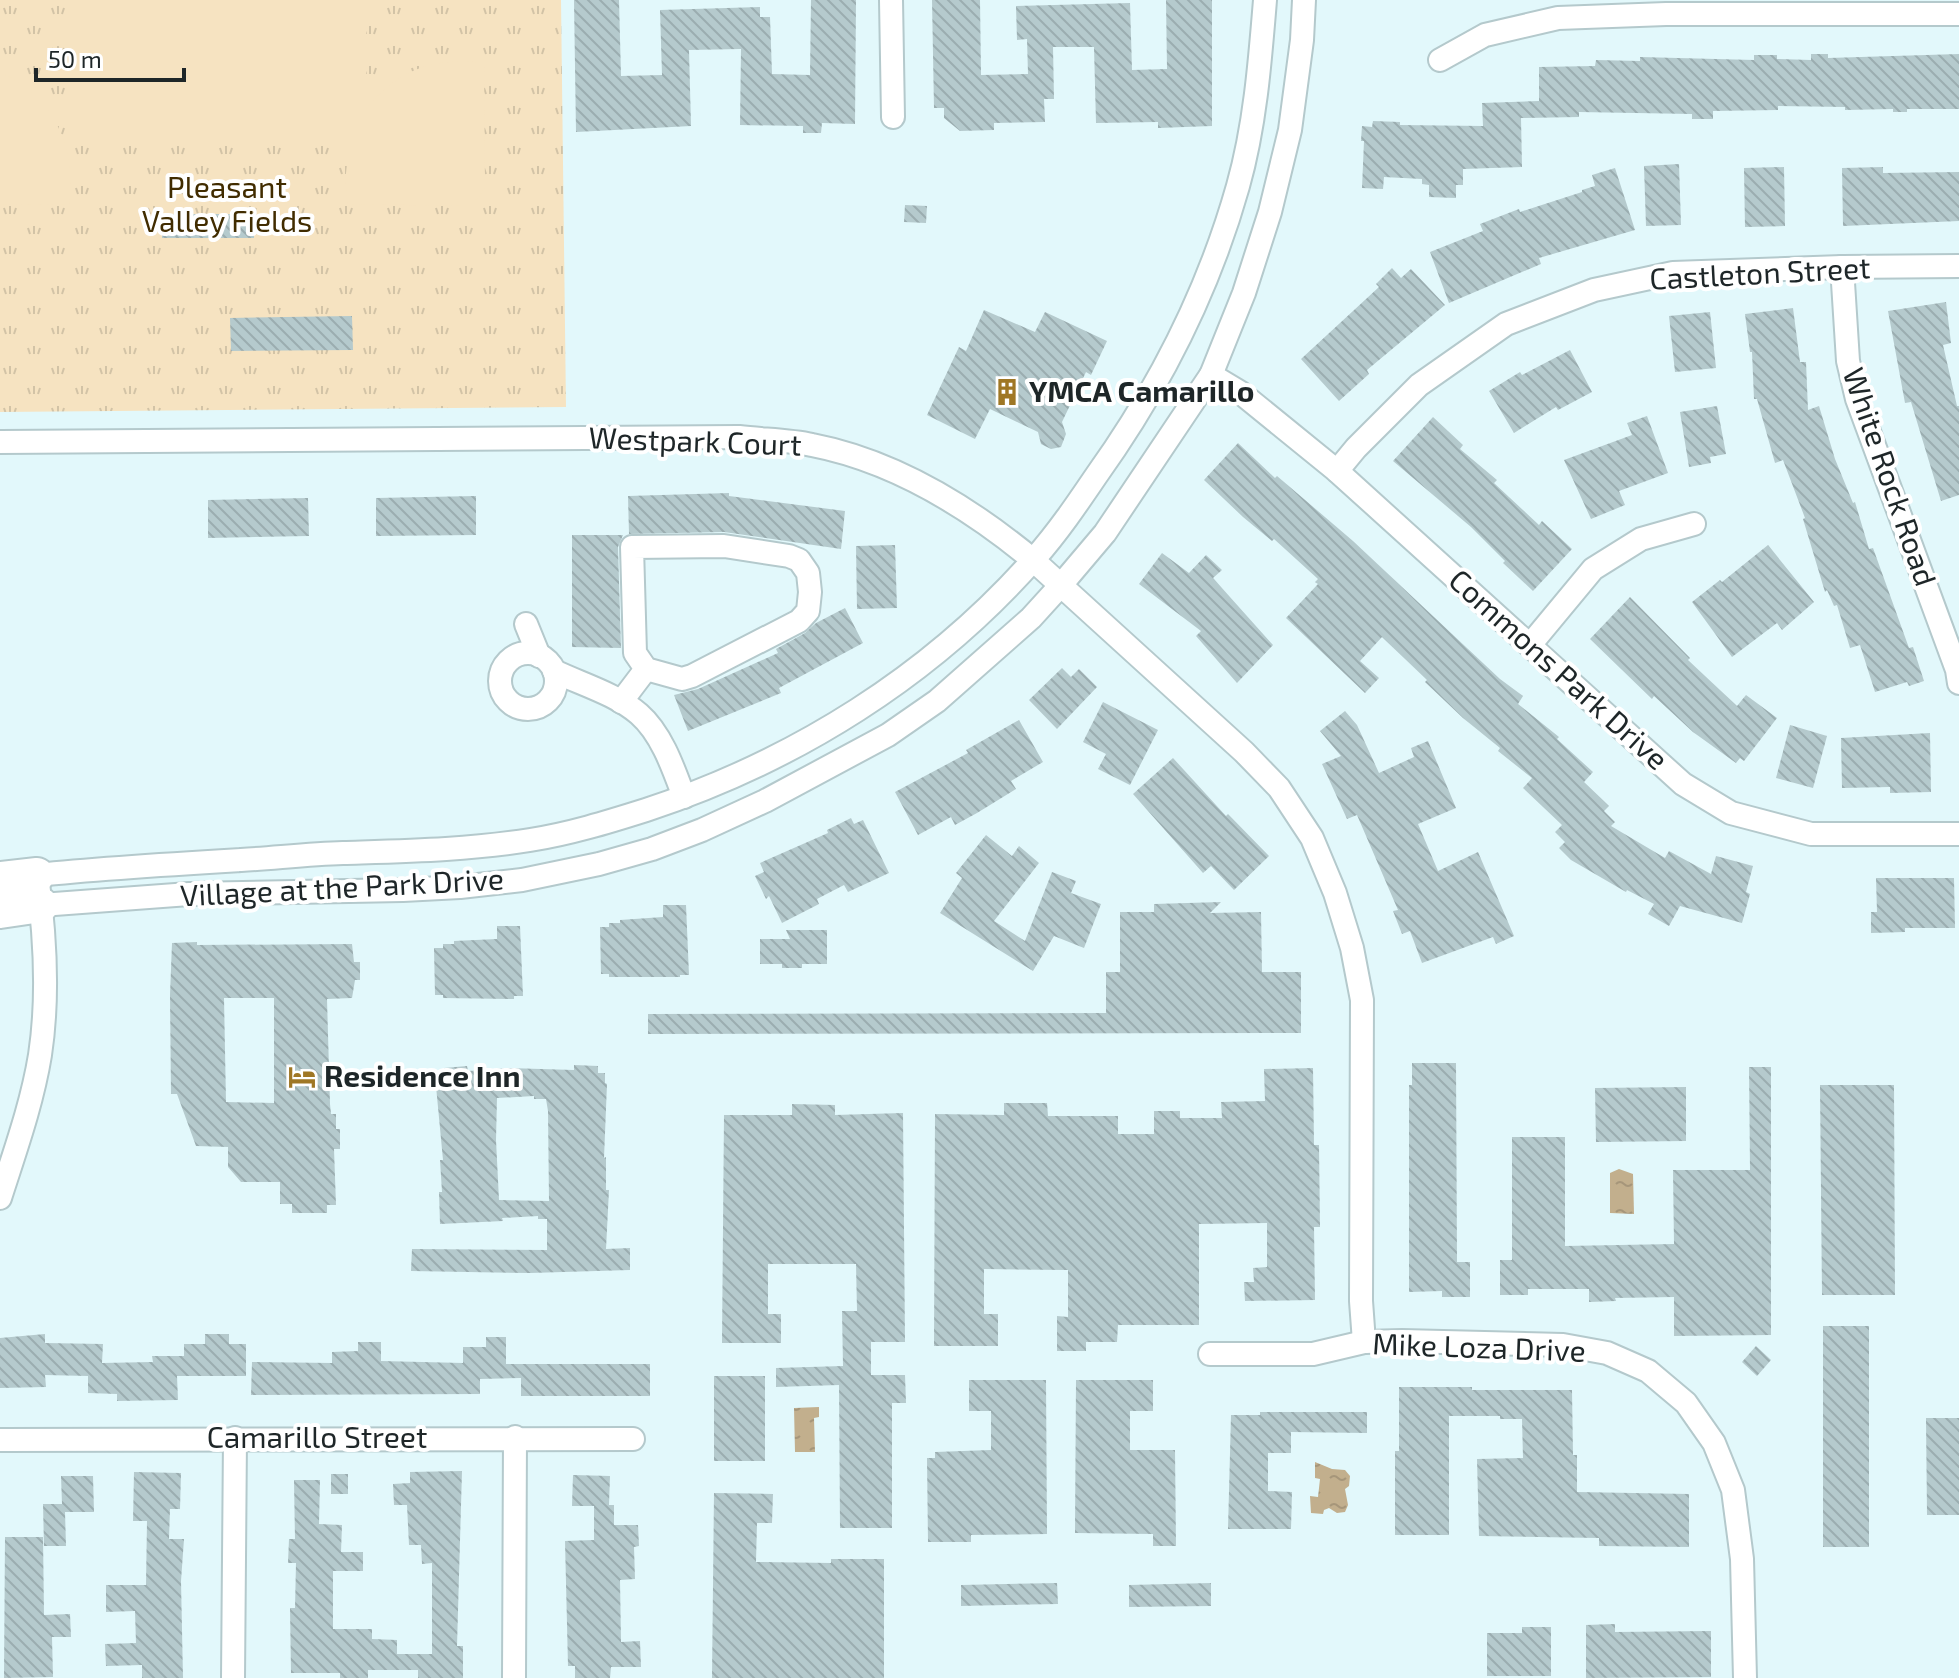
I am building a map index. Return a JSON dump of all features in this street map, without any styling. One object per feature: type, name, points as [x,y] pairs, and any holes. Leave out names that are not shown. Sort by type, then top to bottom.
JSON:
[{"type":"highway","points":[[0,879],[39,890]]},
{"type":"highway","points":[[0,911],[39,890]]},
{"type":"street","points":[[891,0],[893,117]]},
{"type":"street","name":"Village at the Park Drive","points":[[39,890],[341,853],[412,852],[532,840],[604,823],[684,797],[774,759],[821,734],[884,692],[954,638],[1033,560],[1132,426],[1177,344],[1211,264],[1239,184],[1259,79],[1265,0]]},
{"type":"street","name":"Village at the Park Drive","points":[[39,890],[189,894],[460,887],[522,880],[599,864],[702,830],[765,801],[888,735],[960,680],[1031,618],[1061,585],[1105,533],[1211,375],[1244,293],[1290,130],[1304,0]]},
{"type":"street","points":[[1440,60],[1485,35],[1558,18],[1666,14],[1959,14]]},
{"type":"street","name":"Castleton Street","points":[[1337,471],[1419,385],[1506,324],[1594,290],[1673,273],[1959,266]]},
{"type":"street","name":"White Rock Road","points":[[1842,267],[1848,361],[1857,399],[1957,670],[1959,683]]},
{"type":"street","name":"Commons Park Drive","points":[[1211,375],[1241,393],[1337,471],[1683,784],[1731,813],[1811,834],[1959,834]]},
{"type":"street","name":"Westpark Court","points":[[0,442],[725,437],[812,445],[882,465],[942,494],[1009,539],[1244,752],[1279,788],[1312,838],[1335,893],[1352,948],[1362,1000],[1361,1301],[1364,1342]]},
{"type":"street","points":[[1530,645],[1593,569],[1641,539],[1694,524]]},
{"type":"street","points":[[724,546],[789,556],[799,560],[808,573],[808,611],[799,621],[692,676],[682,679],[646,669],[635,653],[632,547],[724,546]]},
{"type":"street","points":[[541,669],[621,702],[641,715],[674,770],[684,797]]},
{"type":"street","points":[[621,702],[646,669]]},
{"type":"street","points":[[0,1198],[28,1110],[40,1054],[44,938],[39,890]]},
{"type":"street","name":"Mike Loza Drive","points":[[1210,1354],[1313,1354],[1364,1342],[1402,1341],[1563,1345],[1607,1353],[1648,1371],[1686,1403],[1714,1443],[1733,1490],[1742,1559],[1745,1678]]},
{"type":"street","points":[[514,1678],[515,1437]]},
{"type":"street","points":[[233,1678],[235,1438]]},
{"type":"street","name":"Camarillo Street","points":[[0,1440],[633,1439]]},
{"type":"green space","name":"Pleasant Valley Fields","points":[[0,0],[561,0],[566,407],[0,412]]},
{"type":"green space","points":[[69,0],[366,0],[366,109],[391,84],[418,69],[448,62],[484,63],[485,188],[477,199],[463,206],[348,204],[345,182],[350,137],[69,137]]},
{"type":"green space","points":[[0,72],[35,96],[58,126],[69,162],[69,204],[0,205]]},
{"type":"water","points":[[1619,1169],[1633,1174],[1634,1214],[1610,1213],[1610,1173]]},
{"type":"water","points":[[819,1407],[819,1417],[814,1418],[815,1452],[795,1452],[794,1408]]},
{"type":"water","points":[[1315,1462],[1345,1470],[1350,1476],[1349,1486],[1345,1489],[1348,1505],[1345,1512],[1337,1513],[1329,1508],[1323,1514],[1311,1513],[1310,1496],[1318,1497],[1320,1479],[1315,1478]]},
{"type":"building","points":[[574,0],[619,0],[621,76],[662,75],[660,10],[760,7],[760,17],[770,17],[772,74],[810,75],[811,0],[856,0],[855,124],[822,123],[821,133],[803,133],[803,126],[740,125],[741,49],[689,50],[691,126],[576,132]]},
{"type":"building","points":[[932,0],[980,0],[981,75],[1028,74],[1027,39],[1017,40],[1016,6],[1130,3],[1132,70],[1167,69],[1166,0],[1212,0],[1212,126],[1158,128],[1158,122],[1096,123],[1094,47],[1053,47],[1054,99],[1044,99],[1045,122],[994,123],[994,130],[960,131],[944,118],[944,108],[934,108]]},
{"type":"building","points":[[1811,54],[1828,54],[1828,58],[1959,54],[1959,109],[1893,112],[1893,109],[1778,106],[1778,110],[1713,111],[1713,119],[1692,119],[1692,114],[1579,112],[1579,117],[1521,118],[1522,167],[1463,169],[1463,185],[1456,185],[1456,198],[1429,197],[1429,185],[1422,184],[1422,179],[1384,177],[1383,189],[1362,188],[1362,126],[1372,127],[1373,121],[1400,122],[1400,125],[1483,126],[1482,103],[1539,101],[1539,67],[1595,66],[1596,60],[1640,61],[1640,57],[1754,60],[1754,55],[1777,55],[1777,59],[1811,60]]},
{"type":"building","points":[[1679,164],[1681,225],[1646,226],[1644,166]]},
{"type":"building","points":[[1784,167],[1785,226],[1745,227],[1744,168]]},
{"type":"building","points":[[1883,167],[1883,173],[1959,172],[1959,221],[1843,226],[1842,168]]},
{"type":"building","points":[[1615,168],[1635,230],[1539,258],[1541,264],[1449,303],[1430,252],[1483,231],[1480,224],[1519,209],[1520,212],[1582,192],[1595,186],[1592,175]]},
{"type":"building","points":[[905,205],[927,206],[926,223],[904,222]]},
{"type":"building","points":[[162,214],[254,214],[254,238],[162,238]]},
{"type":"building","points":[[1392,268],[1401,278],[1411,269],[1445,305],[1367,370],[1369,374],[1339,401],[1301,359],[1379,287],[1376,284]]},
{"type":"building","points":[[1946,302],[1951,343],[1943,345],[1959,406],[1959,495],[1941,501],[1911,402],[1905,403],[1888,311]]},
{"type":"building","points":[[1793,308],[1800,362],[1806,362],[1808,410],[1819,406],[1869,549],[1873,548],[1924,681],[1909,686],[1907,682],[1875,692],[1860,645],[1850,648],[1837,605],[1834,606],[1827,590],[1825,592],[1805,518],[1783,460],[1775,463],[1757,399],[1754,399],[1752,352],[1745,314]]},
{"type":"building","name":"YMCA Camarillo","points":[[984,310],[1035,332],[1045,312],[1107,341],[1091,375],[1086,372],[1062,422],[1066,434],[1061,447],[1051,449],[1041,444],[1038,432],[990,409],[975,439],[927,415],[959,347],[966,351]]},
{"type":"building","points":[[1710,312],[1716,368],[1675,372],[1669,316]]},
{"type":"building","points":[[352,316],[353,350],[231,351],[230,318]]},
{"type":"building","points":[[1570,350],[1592,392],[1558,410],[1556,407],[1514,433],[1489,391],[1520,372],[1522,375]]},
{"type":"building","points":[[1717,406],[1726,454],[1710,457],[1711,463],[1689,467],[1680,412]]},
{"type":"building","points":[[1647,416],[1668,473],[1619,491],[1625,505],[1591,519],[1564,460],[1632,435],[1627,423]]},
{"type":"building","points":[[1433,417],[1463,445],[1460,449],[1497,480],[1494,483],[1539,525],[1542,521],[1572,549],[1533,591],[1471,527],[1393,461]]},
{"type":"building","points":[[1238,443],[1275,478],[1277,476],[1353,541],[1500,679],[1523,696],[1518,704],[1559,737],[1557,739],[1593,772],[1584,782],[1609,806],[1604,811],[1615,822],[1611,826],[1665,858],[1669,851],[1711,874],[1716,856],[1753,866],[1742,923],[1680,906],[1669,926],[1648,914],[1654,904],[1626,892],[1571,860],[1559,848],[1565,842],[1555,832],[1562,825],[1523,788],[1532,778],[1498,751],[1500,748],[1463,718],[1382,637],[1360,661],[1379,678],[1365,693],[1286,618],[1318,584],[1315,582],[1318,579],[1204,480]]},
{"type":"building","points":[[729,493],[729,496],[845,511],[841,549],[724,532],[629,534],[628,496]]},
{"type":"building","points":[[476,496],[476,535],[376,536],[376,498]]},
{"type":"building","points":[[308,498],[309,536],[208,538],[208,500]]},
{"type":"building","points":[[572,535],[623,535],[618,547],[621,648],[572,647]]},
{"type":"building","points":[[895,545],[897,608],[857,609],[856,546]]},
{"type":"building","points":[[1768,545],[1814,602],[1782,630],[1777,623],[1732,657],[1692,602]]},
{"type":"building","points":[[1162,553],[1189,573],[1206,555],[1222,570],[1213,578],[1273,645],[1237,683],[1196,636],[1201,631],[1139,584]]},
{"type":"building","points":[[1630,597],[1690,658],[1688,660],[1737,706],[1746,695],[1777,718],[1744,761],[1740,758],[1736,763],[1693,732],[1654,696],[1652,699],[1590,639]]},
{"type":"building","points":[[845,608],[863,643],[779,688],[781,693],[688,731],[674,695],[698,689],[778,653],[776,649]]},
{"type":"building","points":[[1062,668],[1071,677],[1079,669],[1097,687],[1057,729],[1029,700]]},
{"type":"building","points":[[1103,702],[1158,730],[1130,785],[1098,769],[1106,754],[1083,742]]},
{"type":"building","points":[[1345,711],[1357,725],[1379,773],[1414,757],[1411,748],[1428,741],[1456,808],[1418,824],[1438,871],[1478,852],[1514,936],[1496,944],[1493,937],[1422,963],[1410,931],[1402,934],[1393,911],[1398,910],[1357,815],[1347,819],[1322,764],[1341,756],[1320,731]]},
{"type":"building","points":[[1019,720],[1043,762],[1011,781],[1016,789],[977,813],[955,825],[951,817],[918,835],[895,792],[968,753],[966,750]]},
{"type":"building","points":[[1790,725],[1827,736],[1813,788],[1776,778]]},
{"type":"building","points":[[1930,733],[1931,792],[1890,793],[1890,787],[1842,788],[1841,738]]},
{"type":"building","points":[[1173,758],[1226,816],[1228,814],[1269,856],[1234,890],[1211,866],[1203,873],[1133,794]]},
{"type":"building","points":[[851,818],[854,824],[863,820],[889,873],[848,892],[844,885],[817,899],[819,904],[782,923],[755,876],[764,872],[760,863],[828,833],[827,830]]},
{"type":"building","points":[[986,835],[1012,856],[1019,846],[1039,863],[994,921],[1025,941],[1052,872],[1076,881],[1071,893],[1101,904],[1084,948],[1054,936],[1033,971],[940,913],[962,878],[956,873]]},
{"type":"building","points":[[1876,878],[1954,878],[1955,928],[1905,928],[1905,932],[1871,933],[1871,912],[1877,912]]},
{"type":"building","points":[[1221,902],[1210,913],[1261,912],[1262,972],[1301,972],[1301,1033],[648,1034],[648,1014],[1106,1013],[1106,972],[1120,972],[1120,912],[1154,912],[1154,904]]},
{"type":"building","points":[[663,905],[686,905],[689,975],[609,977],[609,974],[601,974],[600,927],[609,927],[609,923],[620,923],[620,920],[663,917]]},
{"type":"building","points":[[497,926],[520,926],[523,996],[514,996],[514,999],[443,998],[443,995],[435,995],[434,948],[443,948],[443,944],[454,944],[454,941],[497,939]]},
{"type":"building","points":[[786,930],[827,930],[827,964],[782,968],[782,964],[760,964],[760,939],[790,939]]},
{"type":"building","name":"Residence Inn","points":[[172,943],[352,944],[354,962],[360,962],[360,980],[355,980],[352,998],[327,999],[330,1104],[331,1114],[336,1114],[336,1129],[340,1129],[340,1149],[334,1149],[336,1205],[327,1205],[327,1213],[292,1213],[292,1204],[280,1204],[280,1182],[241,1182],[228,1167],[228,1147],[196,1146],[177,1094],[171,1094]],"holes":[[[224,998],[274,998],[274,1103],[226,1102]]]},
{"type":"building","points":[[1412,1063],[1456,1063],[1457,1262],[1470,1262],[1470,1297],[1442,1297],[1442,1291],[1409,1292],[1409,1085],[1412,1085]]},
{"type":"building","points":[[574,1065],[598,1066],[598,1073],[605,1073],[604,1158],[606,1190],[609,1190],[606,1249],[630,1248],[630,1270],[530,1273],[411,1271],[412,1249],[547,1250],[547,1219],[538,1219],[538,1216],[440,1224],[440,1160],[443,1160],[437,1075],[444,1075],[444,1068],[467,1066],[468,1071],[508,1068],[574,1070]],"holes":[[[534,1096],[534,1099],[546,1099],[548,1111],[549,1201],[499,1200],[497,1098]]]},
{"type":"building","points":[[1749,1067],[1771,1067],[1771,1335],[1674,1336],[1674,1297],[1615,1298],[1616,1301],[1589,1302],[1589,1289],[1528,1289],[1528,1295],[1500,1295],[1500,1260],[1512,1260],[1512,1137],[1565,1137],[1565,1246],[1674,1244],[1673,1170],[1750,1170]]},
{"type":"building","points":[[1313,1068],[1314,1145],[1319,1145],[1320,1227],[1314,1227],[1315,1300],[1245,1301],[1244,1282],[1254,1282],[1253,1268],[1267,1267],[1267,1223],[1199,1224],[1199,1325],[1118,1325],[1117,1342],[1086,1342],[1086,1351],[1057,1351],[1057,1316],[1068,1317],[1068,1270],[984,1269],[984,1314],[998,1314],[998,1346],[934,1346],[935,1114],[1004,1115],[1004,1103],[1047,1103],[1048,1116],[1118,1116],[1118,1134],[1154,1134],[1154,1111],[1180,1111],[1180,1118],[1222,1118],[1221,1102],[1265,1101],[1264,1069]]},
{"type":"building","points":[[1820,1085],[1894,1085],[1895,1295],[1822,1295]]},
{"type":"building","points":[[1686,1087],[1686,1141],[1596,1142],[1595,1088]]},
{"type":"building","points":[[792,1104],[835,1105],[835,1115],[903,1113],[905,1342],[871,1342],[871,1375],[905,1375],[906,1403],[892,1403],[892,1528],[840,1528],[839,1385],[776,1387],[776,1368],[843,1366],[842,1311],[857,1311],[856,1264],[768,1264],[768,1314],[781,1314],[781,1343],[722,1343],[724,1115],[792,1115]]},
{"type":"building","points":[[1823,1326],[1869,1326],[1869,1547],[1823,1547]]},
{"type":"building","points":[[45,1334],[45,1343],[103,1344],[102,1363],[153,1362],[152,1356],[184,1356],[184,1344],[205,1344],[205,1334],[229,1334],[229,1344],[246,1344],[246,1376],[177,1376],[178,1400],[117,1401],[117,1394],[88,1393],[88,1376],[45,1375],[46,1387],[0,1388],[0,1338]]},
{"type":"building","points":[[486,1337],[506,1337],[506,1364],[650,1364],[650,1396],[521,1396],[521,1378],[480,1379],[480,1394],[251,1395],[252,1362],[332,1363],[332,1352],[358,1351],[358,1342],[381,1342],[381,1361],[463,1363],[463,1347],[486,1347]]},
{"type":"building","points":[[1756,1346],[1771,1360],[1757,1376],[1742,1362]]},
{"type":"building","points":[[714,1376],[765,1376],[765,1461],[714,1461]]},
{"type":"building","points":[[969,1380],[1046,1380],[1047,1534],[971,1535],[971,1542],[928,1542],[927,1458],[935,1458],[935,1452],[991,1450],[991,1411],[969,1411]]},
{"type":"building","points":[[1076,1380],[1153,1380],[1153,1411],[1130,1411],[1130,1450],[1175,1450],[1176,1546],[1153,1546],[1153,1534],[1075,1533]]},
{"type":"building","points":[[1399,1387],[1572,1390],[1577,1492],[1689,1494],[1689,1547],[1599,1546],[1599,1538],[1479,1536],[1477,1459],[1523,1458],[1522,1419],[1500,1419],[1500,1416],[1449,1416],[1449,1535],[1395,1535]]},
{"type":"building","points":[[1260,1412],[1367,1412],[1367,1433],[1291,1432],[1291,1453],[1268,1453],[1268,1491],[1292,1492],[1291,1529],[1228,1529],[1231,1415],[1260,1415]]},
{"type":"building","points":[[1926,1418],[1959,1418],[1959,1515],[1927,1515]]},
{"type":"building","points":[[462,1471],[457,1646],[463,1646],[463,1678],[418,1678],[418,1670],[368,1670],[368,1678],[340,1678],[340,1673],[291,1673],[290,1608],[295,1608],[296,1563],[288,1563],[289,1539],[295,1539],[294,1480],[320,1480],[319,1524],[342,1525],[341,1552],[363,1552],[363,1571],[333,1571],[333,1629],[372,1629],[372,1639],[397,1640],[397,1654],[432,1654],[432,1563],[422,1564],[421,1545],[409,1545],[407,1505],[394,1505],[393,1484],[410,1483],[410,1472]]},
{"type":"building","points":[[134,1472],[181,1473],[180,1509],[170,1509],[169,1539],[184,1539],[181,1581],[183,1678],[142,1678],[142,1665],[106,1666],[105,1644],[136,1643],[135,1611],[106,1612],[106,1585],[146,1585],[147,1521],[133,1521]]},
{"type":"building","points":[[331,1474],[348,1474],[348,1494],[331,1494]]},
{"type":"building","points":[[573,1475],[610,1476],[609,1505],[614,1505],[614,1525],[638,1525],[639,1546],[634,1547],[635,1579],[620,1580],[621,1642],[640,1641],[641,1667],[611,1667],[610,1678],[575,1678],[575,1666],[568,1666],[565,1541],[594,1540],[594,1506],[572,1506]]},
{"type":"building","points":[[61,1476],[93,1476],[94,1512],[65,1512],[66,1546],[44,1546],[43,1504],[62,1504]]},
{"type":"building","points":[[714,1493],[773,1494],[772,1523],[757,1523],[756,1562],[831,1563],[831,1559],[884,1559],[884,1678],[712,1678]]},
{"type":"building","points":[[5,1537],[43,1537],[44,1615],[70,1614],[71,1637],[52,1637],[53,1677],[4,1678]]},
{"type":"building","points":[[1057,1583],[1058,1604],[961,1606],[961,1585]]},
{"type":"building","points":[[1211,1583],[1211,1606],[1129,1607],[1129,1585]]},
{"type":"building","points":[[1615,1624],[1615,1632],[1711,1631],[1711,1677],[1586,1678],[1586,1625]]},
{"type":"building","points":[[1522,1627],[1551,1627],[1551,1676],[1487,1676],[1487,1633],[1522,1633]]},
{"type":"place","name":"YMCA Camarillo","points":[[1007,392]]},
{"type":"place","name":"Residence Inn","points":[[302,1077]]}]
